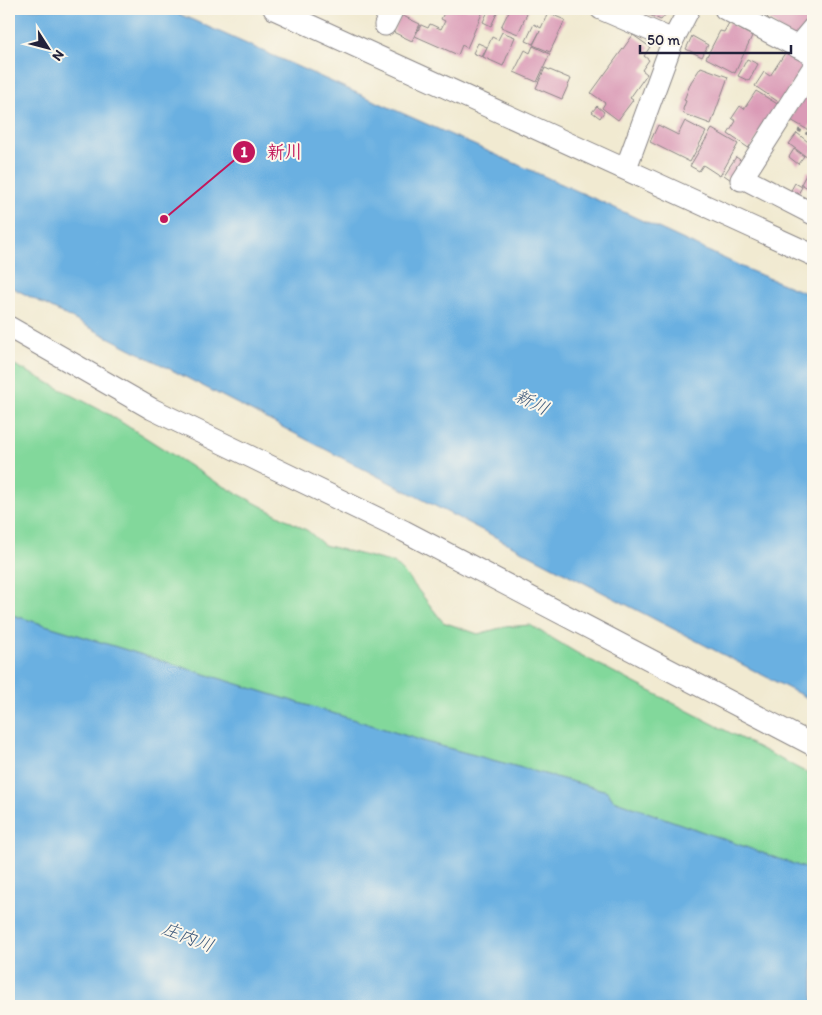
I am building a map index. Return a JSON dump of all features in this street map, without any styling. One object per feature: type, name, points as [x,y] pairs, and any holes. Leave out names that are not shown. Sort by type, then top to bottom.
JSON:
[{"type":"street","points":[[274,9],[626,168],[813,255]]},
{"type":"street","points":[[601,9],[673,40]]},
{"type":"street","points":[[626,168],[673,40],[688,9]]},
{"type":"street","points":[[724,9],[805,51],[813,28]]},
{"type":"street","points":[[813,68],[742,179],[813,214]]},
{"type":"street","points":[[9,327],[152,409],[404,531],[813,745]]},
{"type":"green space","points":[[9,362],[110,415],[214,481],[308,531],[324,545],[394,563],[408,577],[443,622],[478,634],[504,627],[530,625],[577,653],[813,776],[813,871],[613,800],[607,791],[433,744],[9,614]]},
{"type":"water","points":[[9,9],[168,9],[602,202],[751,271],[813,296],[813,701],[9,286]]},
{"type":"water","name":"庄内川","points":[[9,614],[433,744],[607,791],[613,800],[813,871],[813,1006],[9,1006]]},
{"type":"building","points":[[446,9],[484,9],[467,48],[462,45],[458,55],[415,36],[421,25],[428,28],[430,24],[441,29],[445,21],[441,19]]},
{"type":"building","points":[[489,9],[499,9],[491,26],[483,22]]},
{"type":"building","points":[[510,9],[529,9],[518,34],[501,27]]},
{"type":"building","points":[[642,9],[670,9],[661,20],[640,11]]},
{"type":"building","points":[[773,9],[813,9],[813,24],[797,41],[785,34],[766,16]]},
{"type":"building","points":[[548,13],[565,20],[550,52],[533,45],[540,31],[533,44],[526,41],[534,24],[541,28]]},
{"type":"building","points":[[401,15],[420,24],[412,41],[393,32]]},
{"type":"building","points":[[729,23],[752,36],[735,73],[706,58],[720,31],[724,32]]},
{"type":"building","points":[[502,32],[515,37],[503,66],[483,57],[492,37],[498,40]]},
{"type":"building","points":[[633,35],[650,47],[644,56],[649,60],[642,70],[647,74],[630,98],[633,100],[618,120],[602,108],[605,103],[591,93]]},
{"type":"building","points":[[692,36],[708,45],[702,57],[686,49]]},
{"type":"building","points":[[478,43],[487,47],[482,57],[473,53]]},
{"type":"building","points":[[533,46],[550,54],[537,82],[514,72],[525,50],[530,53]]},
{"type":"building","points":[[787,50],[806,63],[780,103],[755,86],[764,72],[770,76]]},
{"type":"building","points":[[747,59],[758,64],[749,81],[738,76]]},
{"type":"building","points":[[701,67],[728,77],[711,124],[684,114],[683,109],[686,101],[684,100],[691,82]]},
{"type":"building","points":[[545,68],[571,79],[562,99],[536,88]]},
{"type":"building","points":[[808,90],[813,93],[813,120],[808,130],[789,119]]},
{"type":"building","points":[[756,91],[779,105],[750,149],[728,134],[736,121],[732,118],[740,106],[744,109]]},
{"type":"building","points":[[597,106],[604,112],[600,118],[592,112]]},
{"type":"building","points":[[685,121],[706,132],[690,162],[650,142],[658,125],[678,135]]},
{"type":"building","points":[[712,129],[738,144],[720,176],[703,165],[699,171],[690,166]]},
{"type":"building","points":[[797,133],[813,146],[813,150],[808,158],[789,144]]},
{"type":"building","points":[[794,149],[804,156],[798,164],[789,157]]},
{"type":"building","points":[[736,157],[746,164],[734,182],[724,175]]},
{"type":"building","points":[[808,171],[813,174],[813,191],[801,184]]},
{"type":"building","points":[[795,183],[802,187],[797,196],[790,192]]},
{"type":"place","name":"新川","points":[[164,219]]}]
